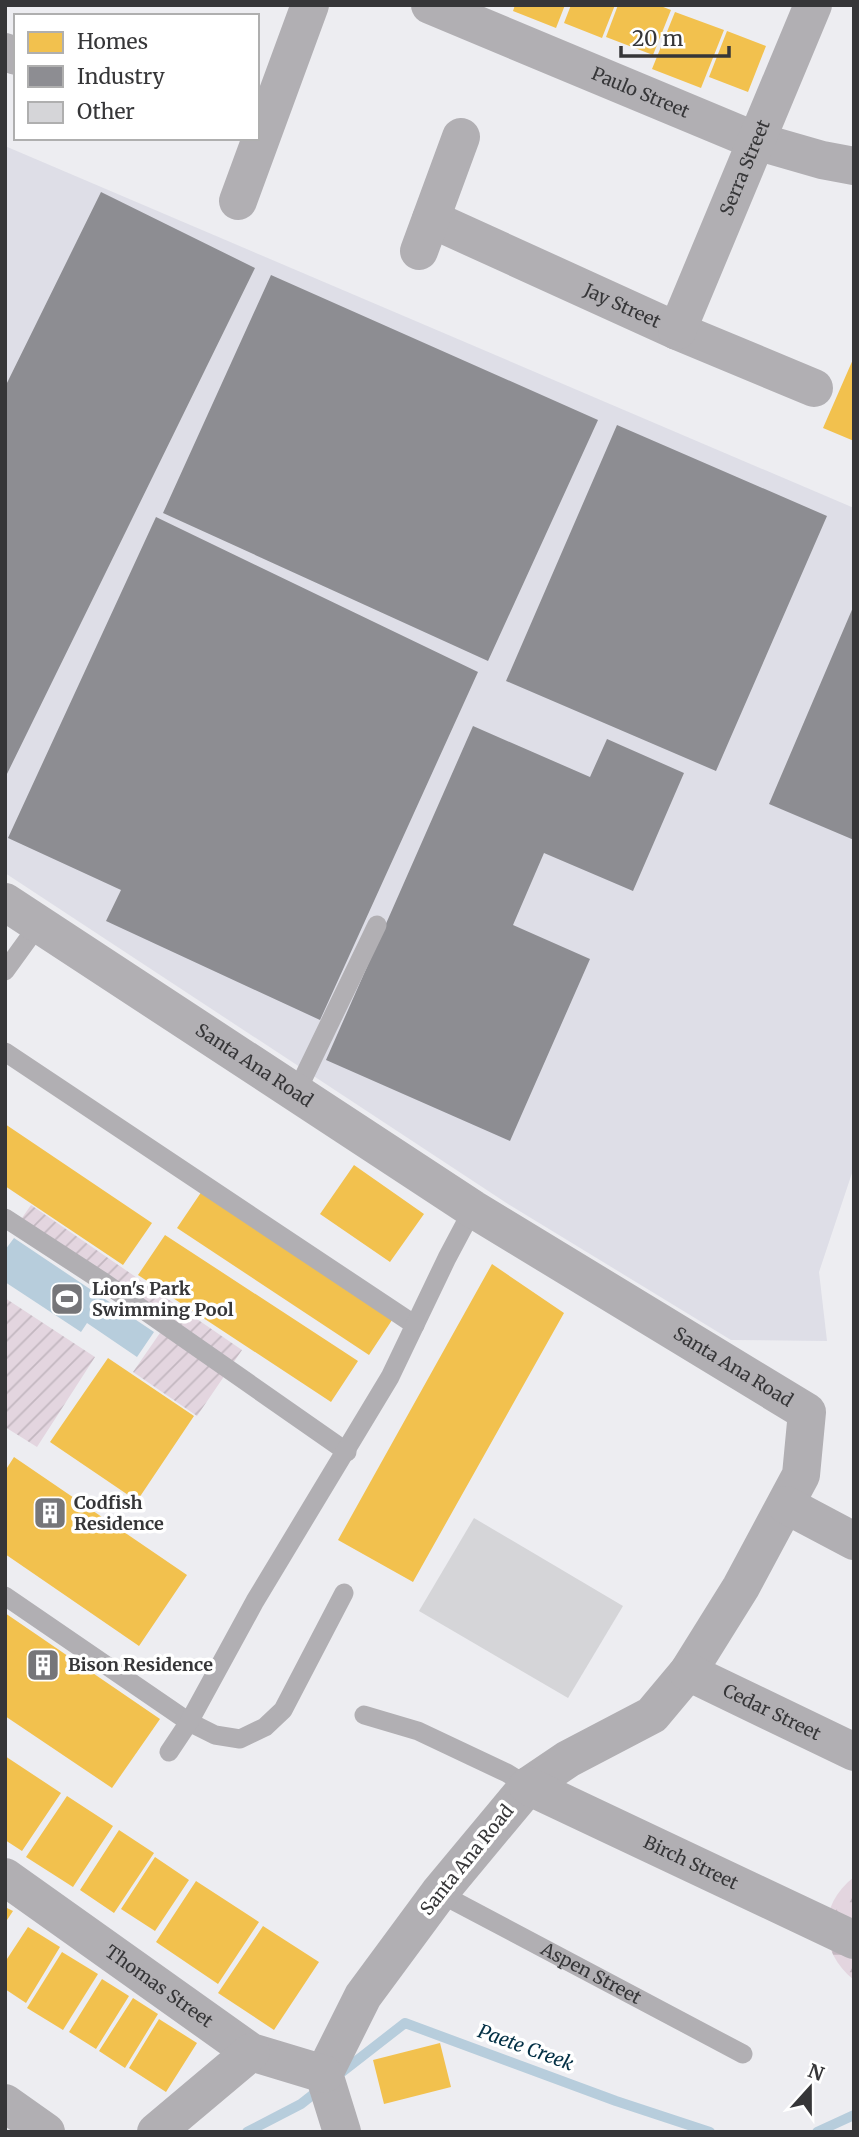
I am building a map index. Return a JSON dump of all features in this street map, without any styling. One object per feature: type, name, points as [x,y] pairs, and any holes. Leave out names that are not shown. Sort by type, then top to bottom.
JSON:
[{"type":"street","points":[[259,123],[310,5]]},
{"type":"street","name":"Paulo Street","points":[[430,5],[756,141],[854,166]]},
{"type":"street","name":"Serra Street","points":[[677,331],[813,5]]},
{"type":"street","name":"Jay Street","points":[[461,137],[425,235],[677,331],[814,388]]},
{"type":"street","points":[[238,201],[251,141]]},
{"type":"street","name":"Santa Ana Road","points":[[5,902],[473,1209],[807,1412],[801,1475],[741,1587],[688,1672],[652,1715],[568,1759],[528,1786],[439,1893],[363,1996],[324,2074]]},
{"type":"street","points":[[786,1505],[854,1541]]},
{"type":"street","name":"Cedar Street","points":[[688,1672],[854,1752]]},
{"type":"street","name":"Birch Street","points":[[528,1786],[854,1940]]},
{"type":"street","name":"Thomas Street","points":[[5,1877],[251,2052],[324,2074]]},
{"type":"street","points":[[156,2132],[251,2052]]},
{"type":"street","points":[[324,2074],[342,2132]]},
{"type":"street","points":[[5,2103],[46,2132]]},
{"type":"lane","points":[[5,971],[38,924]]},
{"type":"lane","points":[[296,1093],[377,925]]},
{"type":"lane","points":[[5,1052],[415,1325]]},
{"type":"lane","points":[[169,1752],[255,1601],[390,1377],[473,1209]]},
{"type":"lane","points":[[5,1218],[105,1283],[346,1452]]},
{"type":"lane","points":[[5,1596],[189,1721],[215,1735],[240,1739],[265,1727],[283,1710],[344,1594]]},
{"type":"lane","points":[[364,1715],[418,1731],[528,1786]]},
{"type":"lane","name":"Aspen Street","points":[[439,1893],[743,2054]]},
{"type":"shaded area","points":[[5,146],[854,508],[854,1167],[819,1272],[827,1341],[731,1340],[508,1204],[5,873]]},
{"type":"green space","points":[[31,1205],[242,1350],[197,1416],[133,1372],[162,1330],[15,1228]]},
{"type":"green space","points":[[5,1298],[95,1357],[37,1447],[5,1427]]},
{"type":"green space","points":[[854,1877],[854,1980],[834,1956],[828,1942],[827,1928],[833,1901]]},
{"type":"water","points":[[14,1238],[154,1332],[137,1357],[87,1323],[81,1332],[5,1282],[5,1250]]},
{"type":"building: Homes","points":[[515,5],[565,5],[556,28],[513,11]]},
{"type":"building: Homes","points":[[571,5],[615,5],[602,38],[564,23]]},
{"type":"building: Homes","points":[[618,5],[658,5],[671,10],[653,55],[606,37]]},
{"type":"building: Homes","points":[[675,12],[724,30],[701,88],[652,69]]},
{"type":"building: Homes","points":[[727,31],[766,46],[748,92],[709,77]]},
{"type":"building: Homes","points":[[854,357],[854,441],[823,428]]},
{"type":"building: Homes","points":[[5,1124],[152,1223],[123,1265],[5,1186]]},
{"type":"building: Homes","points":[[354,1165],[424,1214],[390,1262],[320,1214]]},
{"type":"building: Homes","points":[[204,1188],[396,1314],[369,1355],[177,1228]]},
{"type":"building: Homes","points":[[165,1235],[358,1361],[331,1402],[138,1275]]},
{"type":"building: Homes","points":[[492,1264],[564,1313],[413,1582],[338,1540]]},
{"type":"building: Homes","points":[[108,1358],[194,1416],[137,1501],[50,1442]]},
{"type":"building: Homes","name":"Codfish Residence","points":[[14,1457],[187,1575],[139,1646],[5,1554],[5,1471]]},
{"type":"building: Homes","name":"Bison Residence","points":[[5,1613],[160,1719],[112,1788],[5,1716]]},
{"type":"building: Homes","points":[[5,1756],[61,1793],[22,1851],[5,1840]]},
{"type":"building: Homes","points":[[67,1796],[113,1826],[73,1887],[26,1857]]},
{"type":"building: Homes","points":[[119,1830],[154,1853],[114,1913],[80,1890]]},
{"type":"building: Homes","points":[[155,1857],[189,1880],[155,1931],[121,1909]]},
{"type":"building: Homes","points":[[196,1881],[259,1922],[218,1984],[156,1942]]},
{"type":"building: Homes","points":[[5,1907],[13,1911],[5,1923]]},
{"type":"building: Homes","points":[[263,1926],[319,1962],[274,2030],[218,1993]]},
{"type":"building: Homes","points":[[28,1927],[60,1947],[26,2003],[5,1989],[5,1962]]},
{"type":"building: Homes","points":[[62,1952],[98,1974],[63,2030],[27,2008]]},
{"type":"building: Homes","points":[[102,1979],[129,1996],[96,2049],[69,2032]]},
{"type":"building: Homes","points":[[133,1998],[158,2014],[125,2068],[99,2051]]},
{"type":"building: Homes","points":[[159,2019],[197,2043],[166,2092],[129,2068]]},
{"type":"building: Homes","points":[[440,2043],[451,2087],[384,2104],[373,2060]]},
{"type":"building: Industry","points":[[101,192],[255,268],[5,778],[5,387]]},
{"type":"building: Industry","points":[[271,275],[598,420],[488,661],[163,513]]},
{"type":"building: Industry","points":[[617,425],[827,516],[716,771],[506,681]]},
{"type":"building: Industry","points":[[156,517],[478,672],[320,1020],[106,921],[121,890],[8,838]]},
{"type":"building: Industry","points":[[854,605],[854,840],[769,804]]},
{"type":"building: Industry","points":[[473,726],[590,777],[607,739],[684,773],[633,891],[544,853],[513,925],[590,959],[510,1141],[326,1060]]},
{"type":"building: Other","points":[[474,1518],[623,1606],[568,1698],[419,1611]]},
{"type":"waterway","name":"Paete Creek","points":[[342,2072],[405,2023],[616,2101],[710,2132]]},
{"type":"waterway","name":"Paete Creek","points":[[247,2132],[301,2104],[315,2093]]},
{"type":"waterway","name":"Paete Creek","points":[[817,2132],[854,2115]]},
{"type":"place","name":"Lion's Park Swimming Pool","points":[[67,1299]]},
{"type":"place","name":"Codfish Residence","points":[[50,1513]]},
{"type":"place","name":"Bison Residence","points":[[43,1665]]}]
